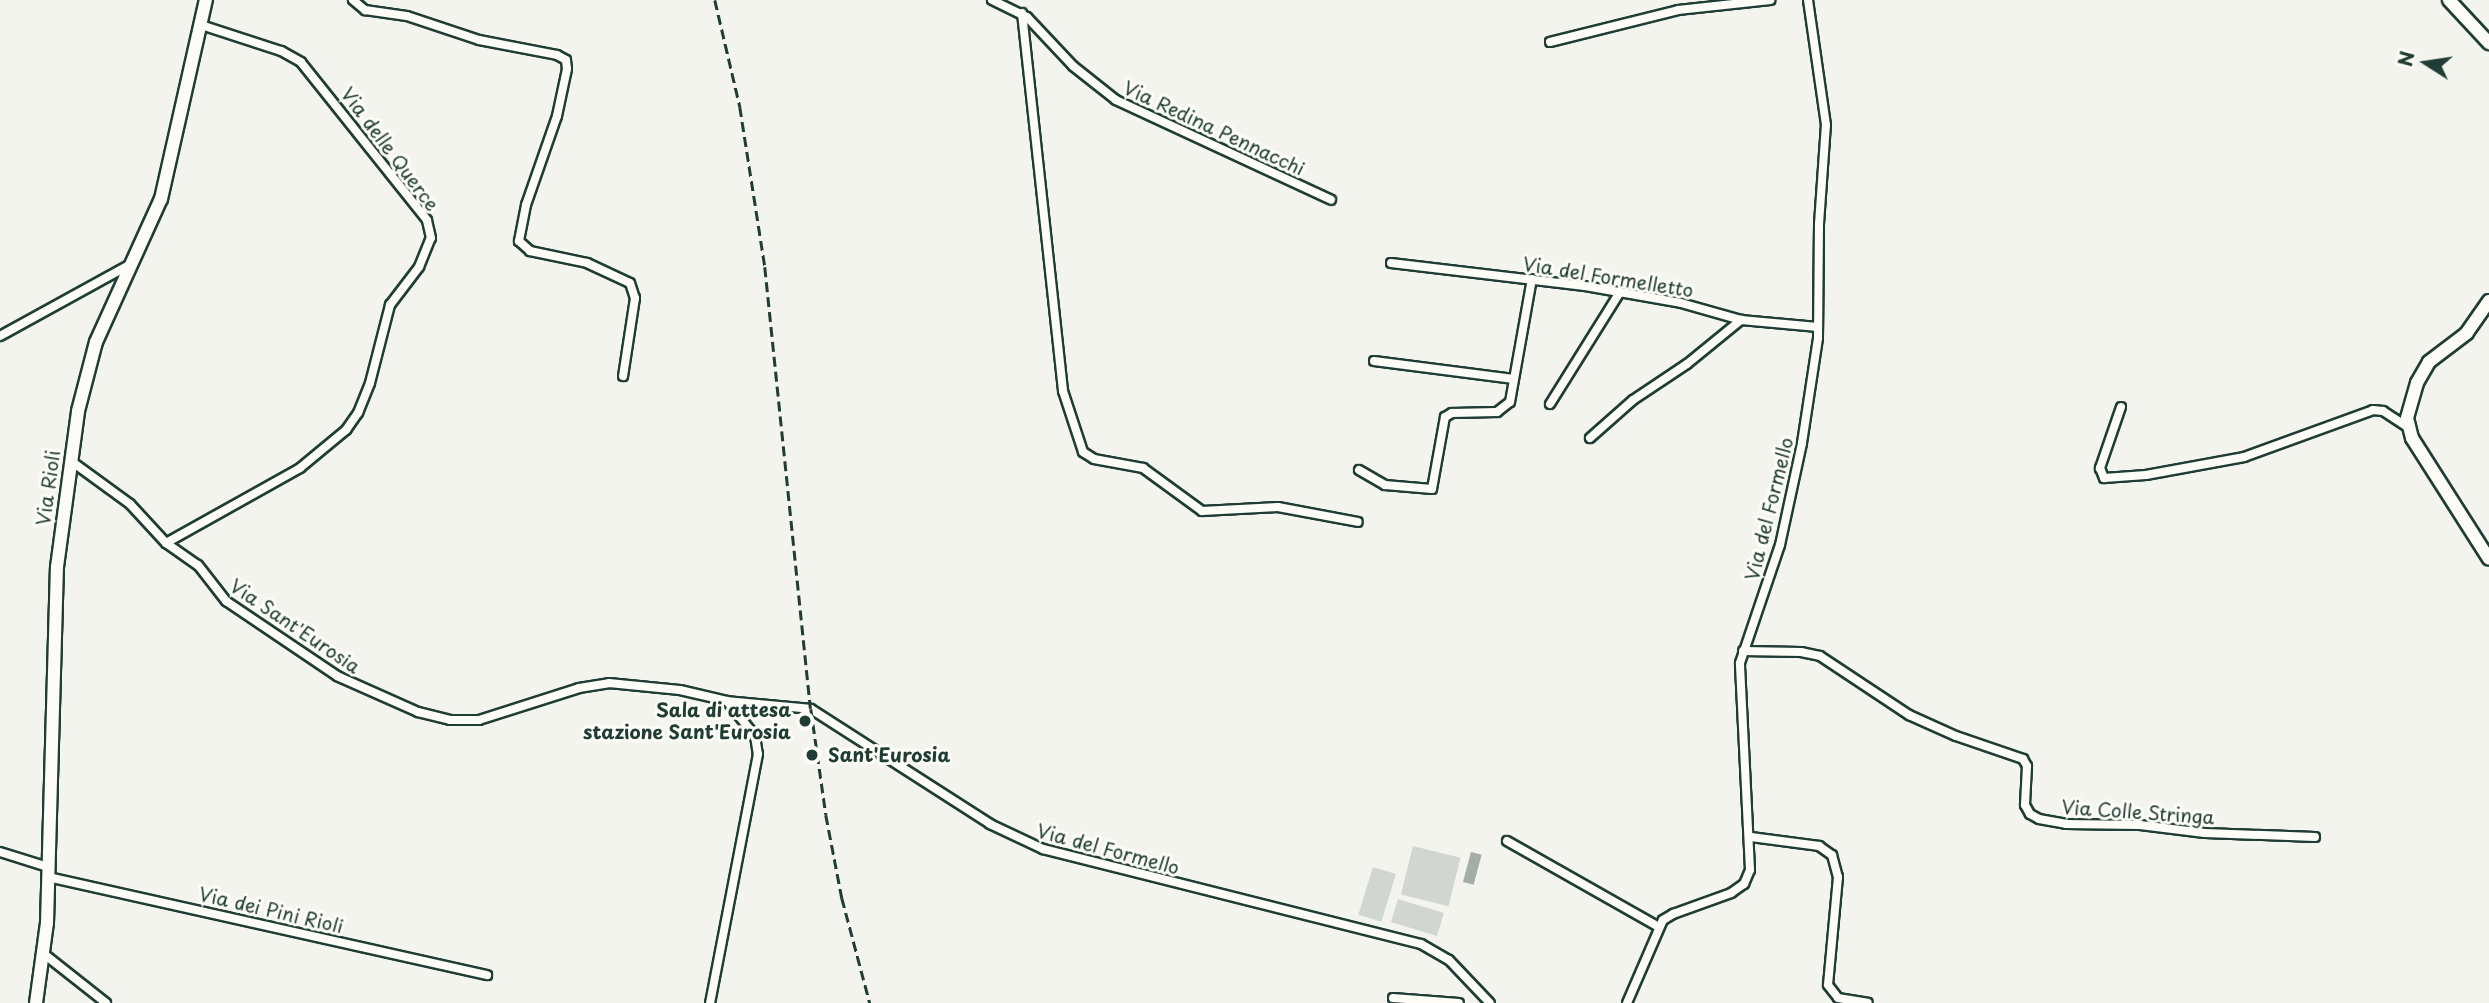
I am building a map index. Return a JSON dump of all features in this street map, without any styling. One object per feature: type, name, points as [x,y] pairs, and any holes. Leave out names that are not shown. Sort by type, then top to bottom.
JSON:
[{"type":"main road","name":"Via Rioli","points":[[36,1003],[44,954],[48,872],[55,593],[71,461],[88,367],[109,312],[163,193],[206,0]]},
{"type":"main road","points":[[2449,0],[2489,43]]},
{"type":"main road","points":[[2489,301],[2468,332],[2427,365],[2410,403],[2408,427],[2468,529],[2489,559]]},
{"type":"street","points":[[353,0],[365,10],[407,16],[479,40],[557,55],[566,61],[568,69],[559,109],[526,205],[519,241],[530,251],[587,263],[630,283],[635,298],[623,376]]},
{"type":"street","name":"Via Redina Pennacchi","points":[[992,0],[1022,13],[1073,66],[1116,100],[1331,200]]},
{"type":"street","points":[[1550,42],[1682,9],[1770,0]]},
{"type":"street","name":"Via del Formello","points":[[1659,927],[1670,915],[1728,895],[1744,884],[1751,867],[1739,686],[1743,651],[1781,539],[1812,384],[1818,327],[1819,224],[1826,118],[1808,0]]},
{"type":"street","points":[[1022,13],[1063,391],[1083,452],[1094,459],[1143,468],[1189,503],[1206,512],[1278,507],[1358,522]]},
{"type":"street","name":"Via delle Querce","points":[[166,543],[300,468],[346,430],[368,390],[390,305],[422,263],[431,238],[427,220],[301,62],[288,53],[201,25]]},
{"type":"street","points":[[0,336],[133,263]]},
{"type":"street","name":"Via del Formelletto","points":[[1391,263],[1620,292],[1681,303],[1741,320],[1818,327]]},
{"type":"street","points":[[1359,470],[1385,485],[1422,491],[1432,489],[1436,480],[1444,419],[1452,413],[1491,413],[1504,410],[1510,402],[1532,279]]},
{"type":"street","points":[[1550,404],[1620,292]]},
{"type":"street","points":[[1590,438],[1638,396],[1682,368],[1741,320]]},
{"type":"street","points":[[1374,361],[1514,379]]},
{"type":"street","points":[[2121,407],[2100,468],[2104,478],[2146,475],[2253,455],[2373,410],[2383,411],[2408,427]]},
{"type":"street","name":"Via Sant'Eurosia","points":[[71,461],[136,509],[166,543],[201,568],[226,601],[327,670],[368,692],[428,715],[455,720],[480,720],[579,688],[610,683],[680,690],[727,701]]},
{"type":"street","name":"Via Colle Stringa","points":[[1743,651],[1801,652],[1820,656],[1909,715],[1956,736],[2022,759],[2027,766],[2025,805],[2030,814],[2039,819],[2061,824],[2140,825],[2205,833],[2315,837]]},
{"type":"street","points":[[710,1003],[758,754],[755,736],[727,701]]},
{"type":"street","name":"Via del Formello","points":[[727,701],[813,710],[985,821],[1043,849],[1421,944],[1449,960],[1490,1003]]},
{"type":"street","points":[[1751,836],[1819,846],[1832,855],[1838,877],[1828,985],[1838,998],[1868,1003]]},
{"type":"street","points":[[1507,841],[1659,927],[1627,1003]]},
{"type":"street","name":"Via dei Pini Rioli","points":[[0,852],[48,872],[487,975]]},
{"type":"street","points":[[44,954],[106,1003]]},
{"type":"street","points":[[1393,998],[1459,1003]]},
{"type":"shaded area","points":[[1413,846],[1461,858],[1448,906],[1401,895]]},
{"type":"shaded area","points":[[1471,852],[1482,855],[1474,885],[1463,882]]},
{"type":"shaded area","points":[[1373,867],[1396,874],[1381,922],[1358,915]]},
{"type":"shaded area","points":[[1398,899],[1444,913],[1437,936],[1391,922]]},
{"type":"railway","points":[[715,0],[740,107],[765,267],[811,709],[826,815],[842,898],[870,1003]]},
{"type":"place","name":"Sala di attesa stazione Sant'Eurosia","points":[[805,721]]},
{"type":"place","name":"Sant'Eurosia","points":[[812,755]]}]
